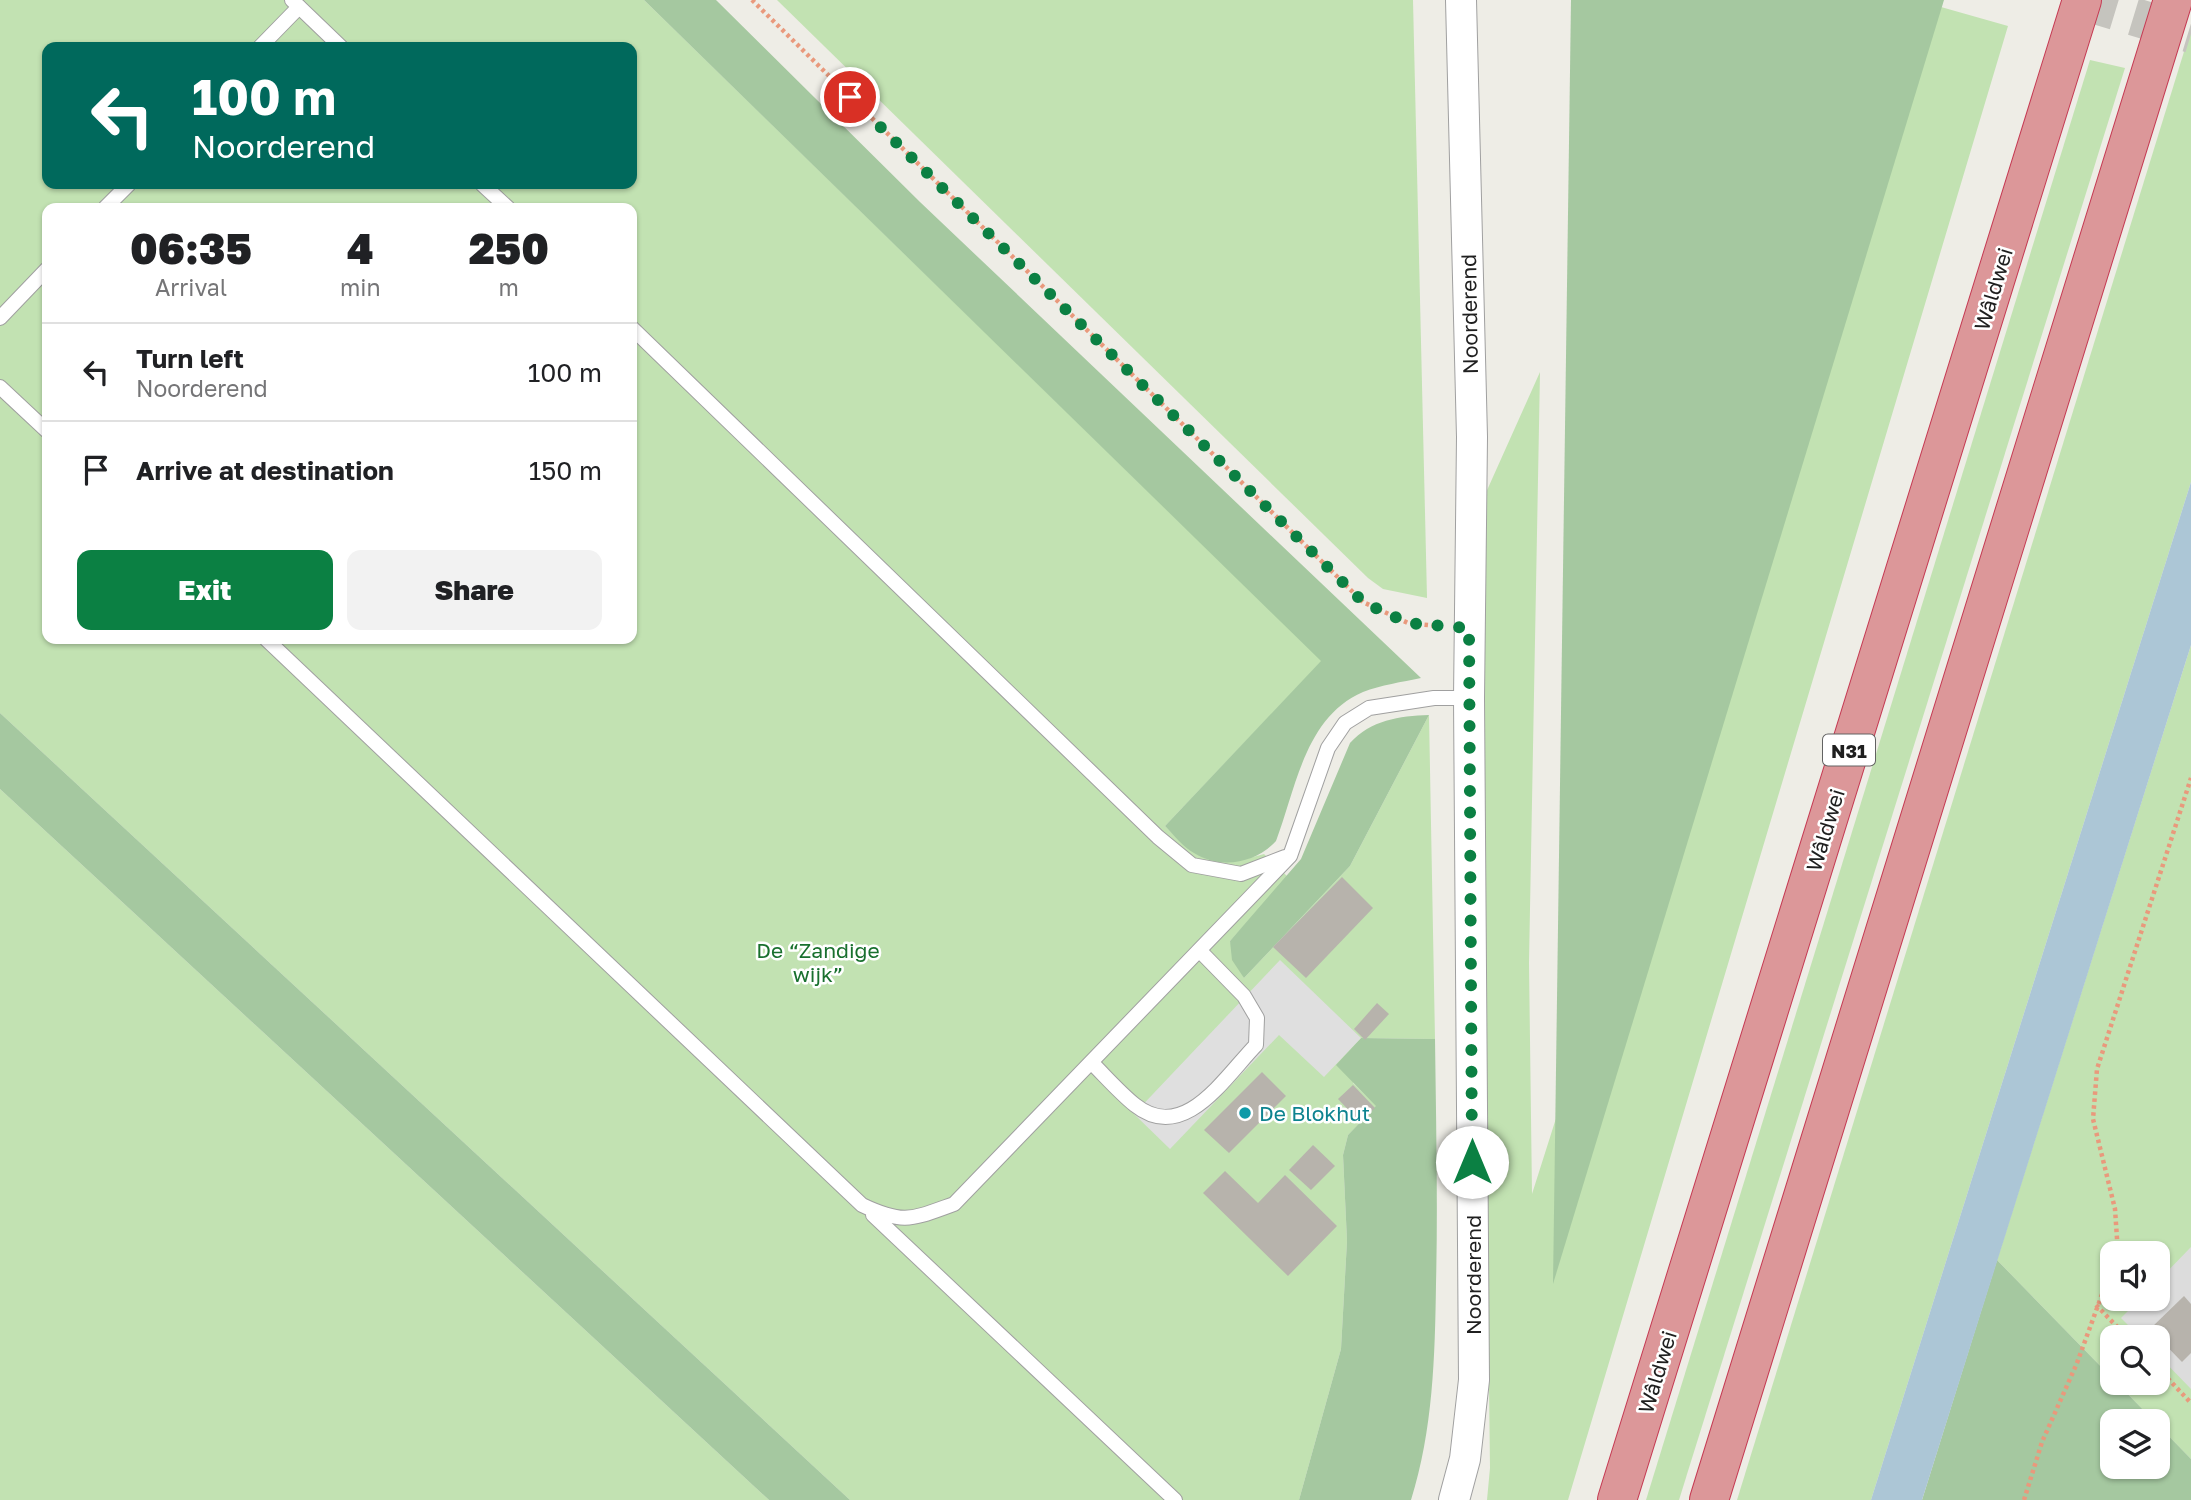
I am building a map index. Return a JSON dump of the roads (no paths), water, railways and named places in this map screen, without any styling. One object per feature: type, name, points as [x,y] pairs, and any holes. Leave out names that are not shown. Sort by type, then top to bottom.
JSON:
[{"type":"highway","name":"Wâldwei","points":[[1617,1500],[2082,0]]},
{"type":"highway","points":[[1709,1500],[2173,0]]},
{"type":"street","name":"Noorderend","points":[[1454,1500],[1465,1460],[1474,1380],[1469,698],[1472,437],[1461,0]]},
{"type":"lane","points":[[264,42],[296,3],[336,42]]},
{"type":"lane","points":[[111,203],[124,189]]},
{"type":"lane","points":[[487,189],[503,203]]},
{"type":"lane","points":[[0,318],[42,274]]},
{"type":"lane","points":[[637,333],[1158,837],[1192,865],[1241,874],[1290,856]]},
{"type":"lane","points":[[0,387],[42,426]]},
{"type":"lane","points":[[271,644],[1175,1500]]},
{"type":"lane","points":[[862,1205],[891,1219],[916,1218],[954,1204],[1290,856],[1328,748],[1345,723],[1369,708],[1434,698],[1469,698]]},
{"type":"lane","points":[[1091,1063],[1137,1107],[1164,1119],[1190,1114],[1228,1075],[1256,1045],[1256,1018],[1244,996],[1200,951]]},
{"type":"water","points":[[2191,482],[2191,645],[1922,1500],[1871,1500]]},
{"type":"tunnel","points":[[2079,0],[2191,34]]},
{"type":"place","name":"De Blokhut","points":[[1245,1113]]},
{"type":"park label","name":"De “Zandige wijk”","points":[[818,962]]}]
